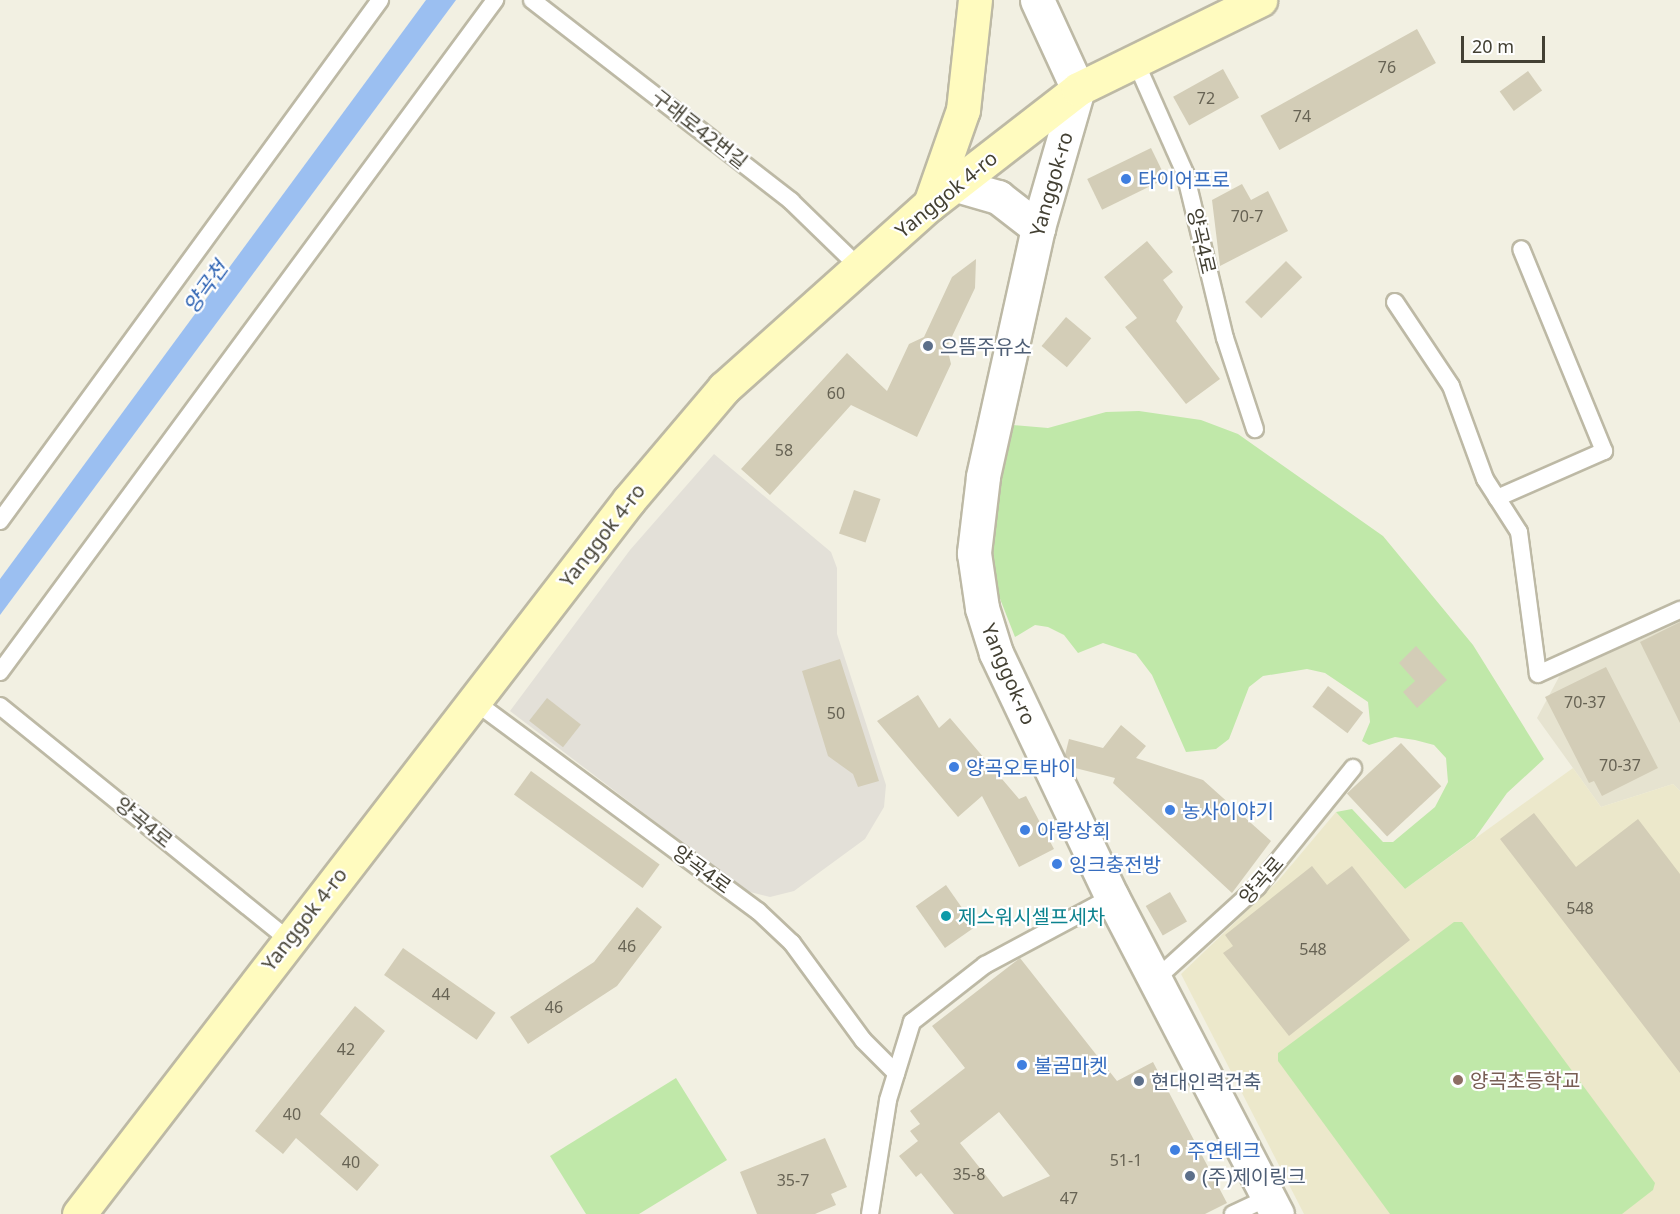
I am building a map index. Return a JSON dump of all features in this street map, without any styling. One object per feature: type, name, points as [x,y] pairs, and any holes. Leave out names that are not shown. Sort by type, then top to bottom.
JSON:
[{"type":"main road","points":[[930,204],[963,110],[975,0]]},
{"type":"main road","name":"Yanggok 4-ro","points":[[79,1214],[288,939],[674,443],[724,388],[930,204],[1078,89],[1134,58],[1260,0]]},
{"type":"street","points":[[1037,0],[1078,89]]},
{"type":"street","name":"Yanggok-ro","points":[[1078,89],[1038,228],[983,477],[974,553],[996,653],[1112,897],[1272,1206]]},
{"type":"street","points":[[956,185],[998,197],[1038,228]]},
{"type":"lane","points":[[0,521],[380,0]]},
{"type":"lane","points":[[0,672],[495,0]]},
{"type":"lane","name":"구래로42번길","points":[[532,0],[791,201],[860,268]]},
{"type":"lane","name":"양곡4로","points":[[1134,58],[1185,173],[1225,338],[1255,429]]},
{"type":"lane","points":[[1497,498],[1604,451],[1521,249]]},
{"type":"lane","points":[[1395,302],[1451,386],[1479,465],[1522,542],[1538,674],[1680,610]]},
{"type":"lane","name":"양곡4로","points":[[474,701],[758,911],[792,944],[863,1040],[896,1073]]},
{"type":"lane","name":"양곡4로","points":[[0,706],[288,939]]},
{"type":"lane","name":"양곡로","points":[[1156,979],[1257,887],[1353,768]]},
{"type":"lane","points":[[870,1214],[888,1100],[912,1022],[937,997],[985,965],[1112,897]]},
{"type":"lane","points":[[1233,1214],[1272,1206]]},
{"type":"shaded area","points":[[714,454],[831,552],[837,568],[837,634],[886,785],[884,807],[865,839],[794,891],[770,897],[746,891],[510,711],[630,550]]},
{"type":"shaded area","points":[[1680,618],[1680,791],[1673,784],[1601,807],[1537,718],[1560,675]]},
{"type":"shaded area","name":"양곡초등학교","points":[[1573,768],[1601,807],[1673,784],[1680,791],[1680,1214],[1304,1214],[1181,974],[1278,881],[1336,812],[1405,889]]},
{"type":"green space","points":[[1139,411],[1201,420],[1238,434],[1383,536],[1473,645],[1544,759],[1507,793],[1475,838],[1405,889],[1336,812],[1352,809],[1383,842],[1393,842],[1435,807],[1448,782],[1446,758],[1434,745],[1415,740],[1395,737],[1369,745],[1362,741],[1370,722],[1368,702],[1325,673],[1307,669],[1263,676],[1249,687],[1229,739],[1216,749],[1186,752],[1152,675],[1136,654],[1103,643],[1078,653],[1064,635],[1048,627],[1035,625],[1015,637],[995,586],[990,553],[1005,435],[1013,425],[1048,428],[1106,412]]},
{"type":"green space","points":[[1454,922],[1462,922],[1655,1183],[1653,1190],[1622,1214],[1390,1214],[1278,1061],[1278,1053]]},
{"type":"green space","points":[[676,1078],[727,1160],[639,1214],[586,1214],[550,1156]]},
{"type":"water","points":[[426,0],[456,0],[0,615],[0,579]]},
{"type":"building","points":[[1417,29],[1436,63],[1279,150],[1260,116]]},
{"type":"building","points":[[1223,69],[1239,98],[1189,125],[1173,97]]},
{"type":"building","points":[[1528,71],[1542,90],[1514,111],[1500,92]]},
{"type":"building","name":"타이어프로","points":[[1151,148],[1166,179],[1102,210],[1087,179]]},
{"type":"building","points":[[1242,184],[1251,200],[1268,191],[1288,231],[1220,266],[1212,200]]},
{"type":"building","points":[[1147,241],[1173,272],[1163,280],[1183,307],[1176,321],[1220,379],[1186,404],[1125,327],[1137,318],[1104,277]]},
{"type":"building","points":[[976,259],[975,288],[947,347],[951,364],[917,437],[851,405],[770,495],[741,469],[847,353],[887,391],[909,344],[924,337],[952,277]]},
{"type":"building","points":[[1286,261],[1302,277],[1261,318],[1245,302]]},
{"type":"building","points":[[1066,317],[1091,338],[1067,367],[1042,346]]},
{"type":"building","points":[[854,490],[880,499],[865,543],[839,533]]},
{"type":"building","points":[[1680,622],[1680,723],[1640,642]]},
{"type":"building","points":[[1416,646],[1447,680],[1417,708],[1403,692],[1415,681],[1399,663]]},
{"type":"building","points":[[840,659],[879,781],[858,787],[853,774],[828,756],[802,671]]},
{"type":"building","points":[[1606,667],[1658,768],[1602,796],[1594,781],[1589,783],[1545,697]]},
{"type":"building","points":[[1328,686],[1363,712],[1347,733],[1312,707]]},
{"type":"building","points":[[918,695],[939,728],[950,718],[1019,799],[1026,796],[1054,849],[1019,867],[982,796],[958,817],[877,721]]},
{"type":"building","points":[[547,698],[581,724],[563,747],[529,721]]},
{"type":"building","points":[[1121,725],[1146,746],[1136,758],[1203,780],[1271,841],[1232,893],[1113,783],[1115,778],[1071,767],[1065,755],[1069,739],[1103,748]]},
{"type":"building","points":[[1401,743],[1441,786],[1387,837],[1347,793]]},
{"type":"building","points":[[531,771],[660,864],[643,888],[514,794]]},
{"type":"building","points":[[1534,813],[1576,867],[1638,819],[1680,874],[1680,1073],[1500,839]]},
{"type":"building","points":[[1312,866],[1327,885],[1352,866],[1410,940],[1289,1036],[1223,953],[1233,946],[1225,935]]},
{"type":"building","name":"제스워시셀프세차","points":[[946,885],[975,927],[945,948],[916,906]]},
{"type":"building","points":[[1170,892],[1187,921],[1163,935],[1146,906]]},
{"type":"building","points":[[637,907],[662,927],[617,986],[528,1044],[510,1017],[594,962]]},
{"type":"building","points":[[403,948],[496,1013],[477,1040],[384,975]]},
{"type":"building","points":[[1020,958],[1117,1081],[1153,1062],[1227,1203],[1205,1214],[954,1214],[921,1173],[916,1177],[899,1156],[918,1141],[910,1131],[920,1124],[910,1111],[965,1068],[932,1026]],"holes":[[[999,1112],[1050,1176],[1003,1197],[960,1143]]]},
{"type":"building","points":[[355,1006],[385,1031],[320,1114],[379,1165],[357,1191],[296,1138],[283,1154],[255,1131]]},
{"type":"building","points":[[825,1138],[847,1187],[831,1194],[836,1205],[815,1214],[757,1214],[740,1172]]},
{"type":"place","name":"타이어프로","points":[[1126,179]]},
{"type":"place","name":"으뜸주유소","points":[[928,346]]},
{"type":"place","name":"양곡오토바이","points":[[954,767]]},
{"type":"place","name":"농사이야기","points":[[1170,810]]},
{"type":"place","name":"아랑상회","points":[[1025,830]]},
{"type":"place","name":"잉크충전방","points":[[1057,864]]},
{"type":"place","name":"제스워시셀프세차","points":[[946,916]]},
{"type":"place","name":"불곰마켓","points":[[1022,1065]]},
{"type":"place","name":"양곡초등학교","points":[[1458,1080]]},
{"type":"place","name":"현대인력건축","points":[[1139,1081]]},
{"type":"place","name":"주연테크","points":[[1175,1150]]},
{"type":"place","name":"(주)제이링크","points":[[1190,1176]]},
{"type":"water label","name":"양곡천","points":[[205,287]]}]
